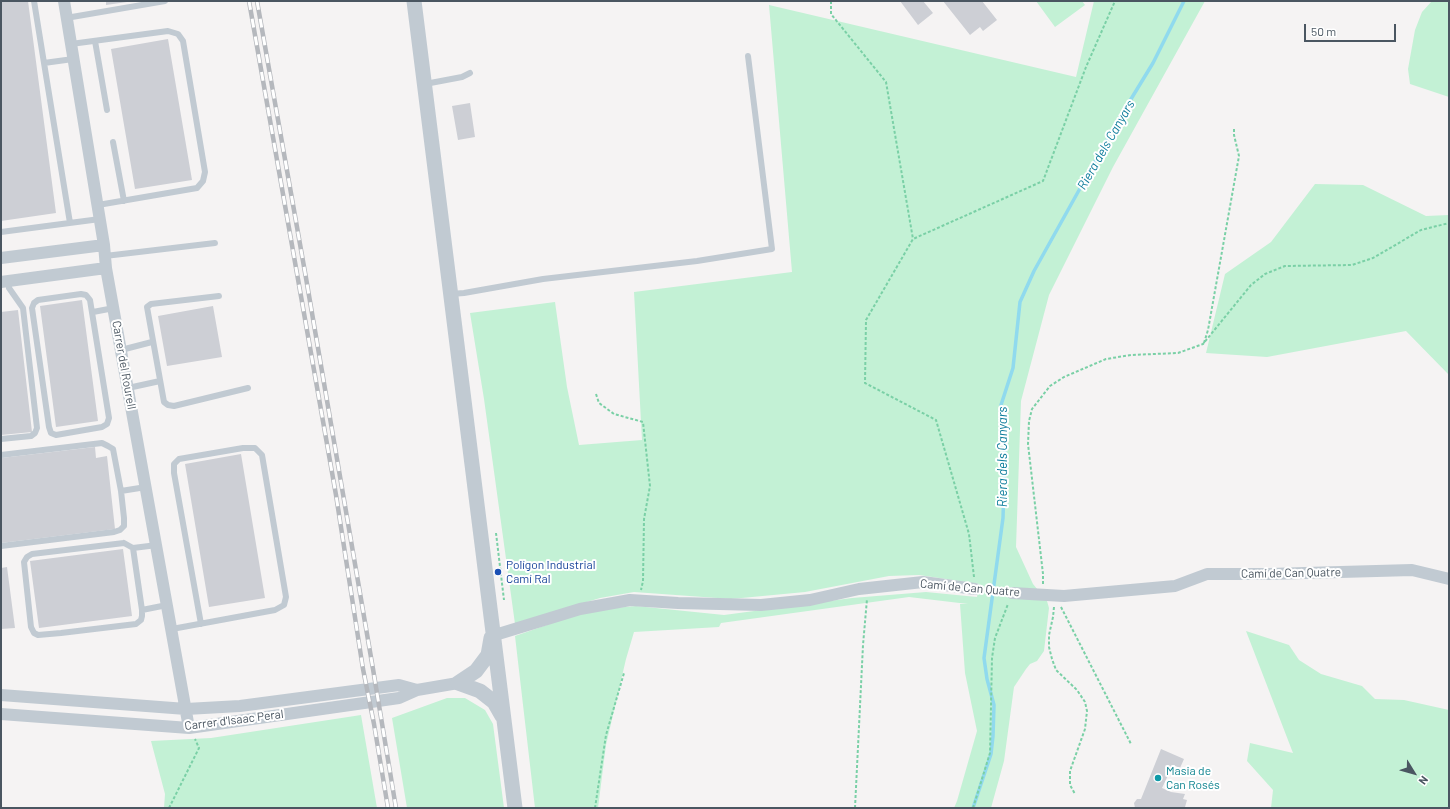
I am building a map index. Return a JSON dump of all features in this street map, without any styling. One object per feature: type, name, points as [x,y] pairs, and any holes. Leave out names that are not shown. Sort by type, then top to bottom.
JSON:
[{"type":"street","name":"Carrer del Rourell","points":[[64,1],[121,350],[189,728]]},
{"type":"street","points":[[414,1],[494,630],[515,808]]},
{"type":"street","points":[[1,258],[105,256]]},
{"type":"street","points":[[4,281],[105,256]]},
{"type":"street","name":"Camí de Can Quatre","points":[[1012,593],[1064,596],[1175,586],[1207,574],[1269,574],[1412,570],[1449,579]]},
{"type":"street","name":"Camí de Can Quatre","points":[[494,630],[580,609],[630,600],[761,605],[810,600],[868,588],[923,582],[975,589]]},
{"type":"street","points":[[458,683],[476,671],[488,655],[494,630]]},
{"type":"street","points":[[458,683],[480,691],[494,702],[504,719]]},
{"type":"street","name":"Carrer d'Isaac Peral","points":[[1,714],[189,728],[399,698],[417,690],[458,683]]},
{"type":"street","name":"Carrer d'Isaac Peral","points":[[1,695],[186,709],[240,706],[399,685],[417,690]]},
{"type":"lane","points":[[34,1],[70,223]]},
{"type":"lane","points":[[66,18],[165,1]]},
{"type":"lane","points":[[71,44],[168,31],[178,34],[183,41],[205,172],[203,181],[197,188],[98,205]]},
{"type":"lane","points":[[95,41],[107,110]]},
{"type":"lane","points":[[451,294],[543,280],[697,261],[772,249],[748,56]]},
{"type":"lane","points":[[44,63],[73,60]]},
{"type":"lane","points":[[425,84],[462,77],[470,73]]},
{"type":"lane","points":[[113,142],[124,201]]},
{"type":"lane","points":[[1,232],[100,219]]},
{"type":"lane","points":[[105,256],[215,243]]},
{"type":"lane","points":[[1,439],[31,436],[35,433],[37,428],[22,308],[4,281]]},
{"type":"lane","points":[[81,294],[86,295],[90,300],[93,312],[109,418],[107,424],[102,427],[56,434],[52,432],[49,427],[32,308],[38,300],[81,294]]},
{"type":"lane","points":[[219,296],[151,304],[147,307],[152,342],[164,402],[168,405],[174,406],[248,388]]},
{"type":"lane","points":[[93,312],[114,308]]},
{"type":"lane","points":[[121,350],[152,342]]},
{"type":"lane","points":[[128,388],[160,381]]},
{"type":"lane","points":[[1,455],[102,443],[113,449],[121,491],[124,518],[124,526],[120,530],[114,532],[1,546]]},
{"type":"lane","points":[[172,629],[201,624],[275,610],[284,605],[286,597],[262,454],[255,448],[244,448],[179,459],[174,464],[174,473],[201,624]]},
{"type":"lane","points":[[121,491],[146,487]]},
{"type":"lane","points":[[133,548],[142,610],[141,620],[136,624],[38,635],[34,632],[31,628],[24,562],[27,557],[32,554],[124,543],[133,548],[157,545]]},
{"type":"lane","points":[[142,610],[167,605]]},
{"type":"path","points":[[831,1],[831,14],[886,82],[913,239]]},
{"type":"path","points":[[975,589],[969,534],[936,420],[865,382],[866,320],[913,239],[1043,181],[1086,67],[1115,1]]},
{"type":"path","points":[[1203,344],[1208,330],[1239,156],[1234,135],[1234,128]]},
{"type":"path","points":[[1075,794],[1070,785],[1070,771],[1085,728],[1087,711],[1085,702],[1077,690],[1056,670],[1049,647],[1049,634],[1053,617],[1043,574],[1028,444],[1029,421],[1032,409],[1050,386],[1064,377],[1106,359],[1131,355],[1178,353],[1203,344],[1251,285],[1265,274],[1286,266],[1352,265],[1373,258],[1422,230],[1449,223]]},
{"type":"path","points":[[596,394],[599,403],[614,414],[643,422],[650,486],[644,519],[643,581],[638,601]]},
{"type":"path","points":[[855,808],[863,645],[868,588]]},
{"type":"path","name":"Camí de Can Quatre","points":[[975,589],[1012,593]]},
{"type":"path","points":[[973,808],[990,753],[992,658],[995,638],[1012,593]]},
{"type":"path","points":[[1049,595],[1131,744]]},
{"type":"path","points":[[595,808],[606,735],[624,673]]},
{"type":"path","points":[[169,808],[199,748],[189,728]]},
{"type":"green space","points":[[1036,1],[1082,1],[1085,5],[1055,27]]},
{"type":"green space","points":[[1094,1],[1205,1],[1113,167],[1049,295],[1021,401],[1016,547],[1033,584],[1047,601],[1049,608],[1044,651],[1037,661],[1030,664],[1014,687],[1004,761],[991,808],[954,808],[977,731],[965,673],[960,604],[968,604],[909,597],[721,623],[719,627],[634,632],[626,659],[606,745],[598,808],[535,808],[515,636],[590,610],[636,606],[724,615],[852,598],[926,592],[977,597],[979,584],[919,575],[889,576],[805,592],[731,599],[634,592],[600,598],[515,624],[484,399],[470,313],[555,302],[567,387],[579,445],[642,440],[634,292],[792,272],[769,5],[1076,77]]},
{"type":"green space","points":[[1432,1],[1449,1],[1449,97],[1410,84],[1408,69],[1415,30],[1422,12]]},
{"type":"green space","points":[[1315,184],[1363,185],[1426,216],[1449,215],[1449,375],[1406,331],[1267,357],[1206,353],[1225,274],[1271,242]]},
{"type":"green space","points":[[1246,631],[1289,645],[1299,660],[1321,674],[1362,686],[1375,699],[1404,700],[1449,710],[1449,808],[1271,808],[1273,790],[1247,761],[1250,743],[1293,753]]},
{"type":"green space","points":[[447,698],[465,698],[485,710],[493,724],[504,808],[407,808],[392,718]]},
{"type":"green space","points":[[361,715],[377,808],[164,808],[165,794],[151,741],[211,738]]},
{"type":"building","points":[[1,1],[28,1],[56,213],[1,221]]},
{"type":"building","points":[[106,1],[127,1],[127,2],[106,5]]},
{"type":"building","points":[[900,1],[923,1],[933,13],[918,25]]},
{"type":"building","points":[[943,1],[982,1],[997,20],[983,31],[980,27],[970,35]]},
{"type":"building","points":[[168,39],[192,180],[135,189],[111,49]]},
{"type":"building","points":[[470,103],[475,137],[458,140],[452,106]]},
{"type":"building","points":[[82,300],[98,421],[56,427],[40,306]]},
{"type":"building","points":[[213,306],[222,357],[167,366],[158,316]]},
{"type":"building","points":[[18,310],[32,432],[1,435],[1,312]]},
{"type":"building","points":[[95,447],[96,458],[107,456],[115,529],[1,543],[1,458]]},
{"type":"building","points":[[241,454],[265,598],[209,607],[185,464]]},
{"type":"building","points":[[123,549],[132,616],[39,628],[30,561]]},
{"type":"building","points":[[7,567],[15,628],[1,629],[1,568]]},
{"type":"building","name":"Masia de Can Rosés","points":[[1161,749],[1184,759],[1180,768],[1173,765],[1162,788],[1171,792],[1185,794],[1183,799],[1187,800],[1185,807],[1135,808],[1134,803],[1137,799],[1141,799]]},
{"type":"waterway","name":"Riera dels Canyars","points":[[973,808],[991,754],[993,736],[994,705],[987,679],[984,658],[1003,518],[1005,446],[1001,405],[1013,368],[1020,302],[1034,271],[1117,122],[1153,63],[1184,1]]},
{"type":"railway","points":[[249,1],[336,495],[363,669],[388,808]]},
{"type":"railway","points":[[257,1],[306,278],[396,808]]},
{"type":"place","name":"Polígon Industrial Camí Ral","points":[[498,572]]},
{"type":"place","name":"Masia de Can Rosés","points":[[1158,778]]}]
